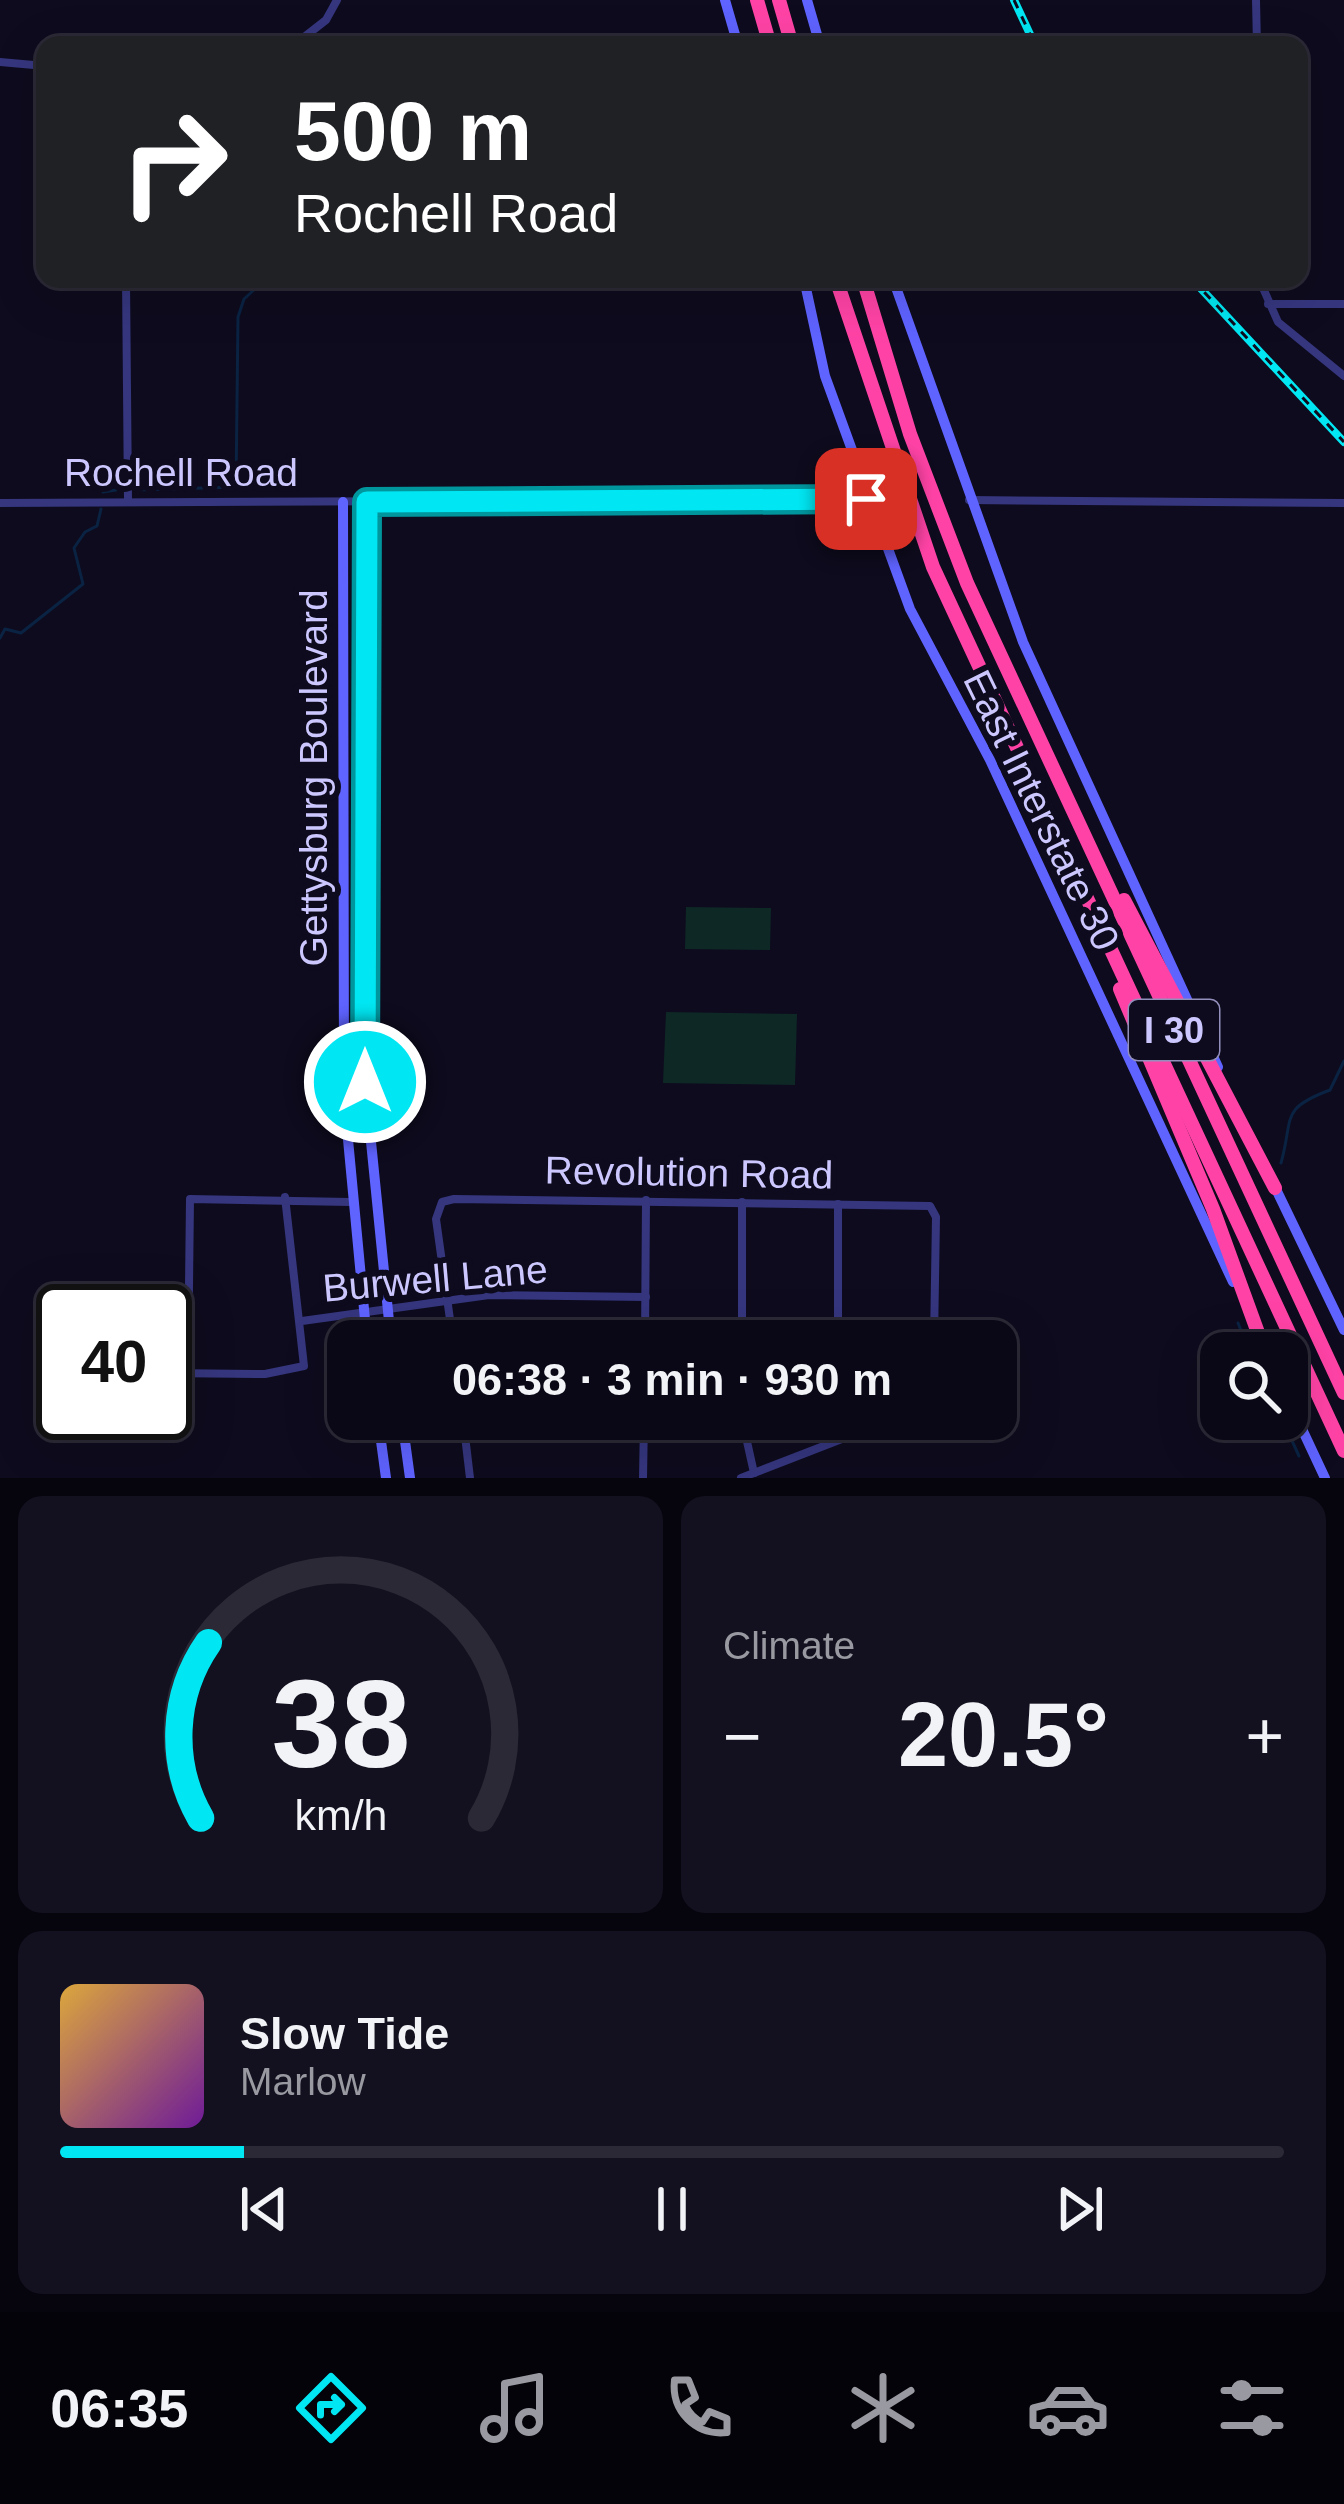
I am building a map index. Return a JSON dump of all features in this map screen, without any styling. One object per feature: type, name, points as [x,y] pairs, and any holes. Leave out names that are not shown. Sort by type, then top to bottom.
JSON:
[{"type":"highway","points":[[757,0],[767,36]]},
{"type":"highway","points":[[781,0],[789,36]]},
{"type":"highway","name":"I 30","points":[[839,288],[933,567],[1344,1451]]},
{"type":"highway","name":"I 30","points":[[866,288],[910,434],[1006,667],[1344,1393]]},
{"type":"highway","points":[[1006,667],[1275,1187]]},
{"type":"highway","points":[[1096,922],[1258,1332]]},
{"type":"main road","points":[[725,0],[735,36]]},
{"type":"main road","points":[[807,0],[817,36]]},
{"type":"main road","name":"East Interstate 30","points":[[806,288],[825,376],[866,499],[931,655],[990,760],[1257,1332]]},
{"type":"main road","name":"East Interstate 30","points":[[896,288],[969,500],[1041,683],[1344,1330]]},
{"type":"main road","name":"Gettysburg Boulevard","points":[[344,502],[343,1008],[350,1202],[364,1320]]},
{"type":"main road","name":"Gettysburg Boulevard","points":[[367,502],[365,1082],[388,1320]]},
{"type":"main road","points":[[381,1440],[386,1478]]},
{"type":"main road","points":[[405,1440],[410,1478]]},
{"type":"main road","points":[[1307,1440],[1325,1478]]},
{"type":"street","points":[[306,36],[326,20],[337,0]]},
{"type":"street","points":[[1256,0],[1257,36]]},
{"type":"street","points":[[0,62],[36,65]]},
{"type":"street","points":[[126,288],[128,501]]},
{"type":"street","points":[[1262,288],[1278,322],[1344,376]]},
{"type":"street","points":[[1267,304],[1344,304]]},
{"type":"street","name":"Rochell Road","points":[[0,503],[866,499]]},
{"type":"street","points":[[969,500],[1344,503]]},
{"type":"street","points":[[192,1373],[265,1373],[304,1366],[285,1197]]},
{"type":"street","points":[[189,1284],[190,1199],[285,1197],[350,1202]]},
{"type":"street","points":[[645,1320],[646,1200]]},
{"type":"street","name":"Revolution Road","points":[[447,1300],[436,1219],[442,1202],[838,1204],[934,1208],[934,1320]]},
{"type":"street","points":[[742,1202],[742,1320]]},
{"type":"street","points":[[838,1204],[838,1320]]},
{"type":"street","name":"Burwell Lane","points":[[302,1321],[447,1300],[646,1297]]},
{"type":"street","points":[[447,1300],[450,1320]]},
{"type":"street","points":[[465,1440],[470,1478]]},
{"type":"street","points":[[643,1478],[644,1440]]},
{"type":"street","points":[[747,1440],[754,1473]]},
{"type":"street","points":[[741,1478],[836,1440]]},
{"type":"green space","points":[[686,907],[771,908],[770,950],[685,949]]},
{"type":"green space","points":[[666,1012],[797,1014],[795,1085],[663,1083]]},
{"type":"waterway","points":[[137,490],[236,487],[238,317],[244,299],[256,288]]},
{"type":"waterway","points":[[103,492],[116,490]]},
{"type":"waterway","points":[[0,638],[5,629],[21,633],[83,584],[74,548],[85,532],[97,526],[101,509]]},
{"type":"waterway","points":[[1281,1163],[1291,1116],[1303,1103],[1330,1090],[1344,1061]]},
{"type":"waterway","points":[[1238,1323],[1242,1332]]},
{"type":"waterway","points":[[1292,1440],[1299,1456]]},
{"type":"railway","points":[[1014,0],[1031,36]]},
{"type":"railway","points":[[1200,288],[1344,442]]},
{"type":"route","points":[[365,1082],[367,502],[866,499]]}]
